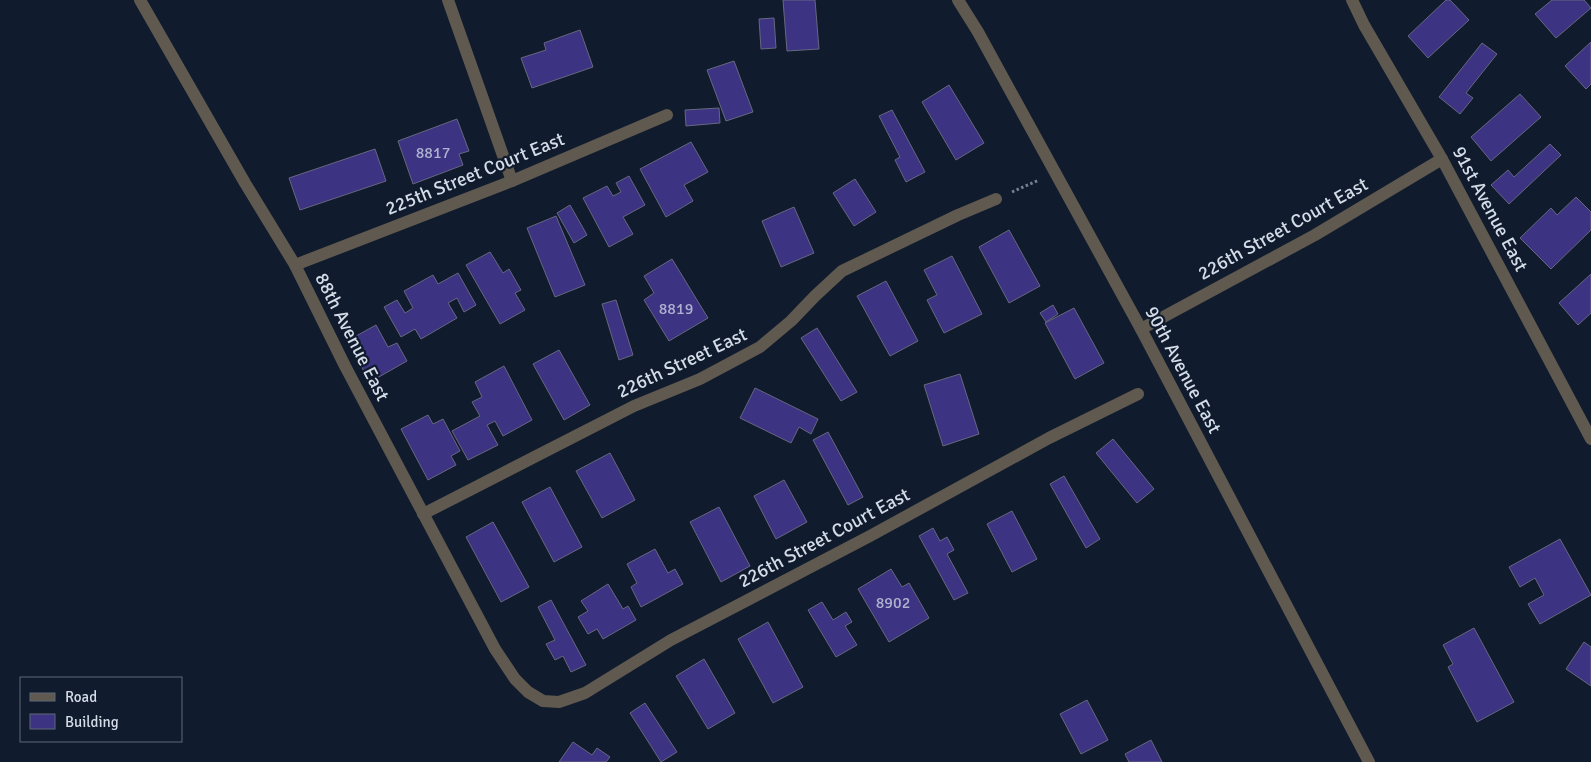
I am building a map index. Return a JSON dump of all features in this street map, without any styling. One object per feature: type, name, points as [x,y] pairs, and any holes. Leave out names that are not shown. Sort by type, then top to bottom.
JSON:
[{"type":"street","name":"88th Avenue East","points":[[140,0],[245,183],[295,265],[345,366],[495,649],[515,679],[528,692]]},
{"type":"street","points":[[448,0],[512,181]]},
{"type":"street","name":"90th Avenue East","points":[[958,0],[978,32],[1141,329],[1369,762]]},
{"type":"street","name":"91st Avenue East","points":[[1352,0],[1364,25],[1442,159],[1591,439]]},
{"type":"street","name":"225th Street Court East","points":[[295,265],[512,181],[667,114]]},
{"type":"street","name":"226th Street Court East","points":[[1141,329],[1315,235],[1442,159]]},
{"type":"street","name":"226th Street East","points":[[423,514],[634,406],[700,379],[760,347],[791,321],[842,271],[996,199]]},
{"type":"street","name":"226th Street Court East","points":[[528,692],[543,701],[559,702],[585,693],[671,640],[870,536],[1048,438],[1138,394]]},
{"type":"path","points":[[996,199],[1055,172]]},
{"type":"building","points":[[783,0],[815,0],[819,49],[787,51]]},
{"type":"building","points":[[1446,0],[1450,0],[1469,20],[1428,58],[1408,36]]},
{"type":"building","points":[[1552,0],[1584,0],[1591,8],[1556,38],[1535,14]]},
{"type":"building","points":[[774,18],[776,48],[761,49],[759,19]]},
{"type":"building","points":[[580,30],[593,67],[532,88],[521,58],[546,50],[544,43]]},
{"type":"building","points":[[1591,42],[1591,84],[1586,89],[1565,66]]},
{"type":"building","points":[[1482,43],[1497,54],[1466,93],[1473,98],[1460,114],[1439,97]]},
{"type":"building","points":[[734,61],[753,112],[726,121],[707,70]]},
{"type":"building","points":[[949,85],[984,143],[956,160],[922,102]]},
{"type":"building","points":[[1520,94],[1541,117],[1491,161],[1471,137]]},
{"type":"building","points":[[719,108],[720,123],[686,126],[685,110]]},
{"type":"building","points":[[892,110],[925,172],[906,182],[895,160],[900,157],[879,116]]},
{"type":"building","points":[[457,119],[469,151],[459,154],[463,165],[413,184],[398,141]]},
{"type":"building","points":[[691,142],[708,172],[684,185],[693,201],[666,217],[640,169]]},
{"type":"building","points":[[1550,144],[1561,155],[1509,204],[1491,185],[1508,170],[1514,177]]},
{"type":"building","points":[[375,149],[386,181],[300,210],[289,178]]},
{"type":"building","points":[[629,176],[645,205],[623,217],[633,234],[609,247],[583,198],[607,186],[613,196],[621,192],[616,183]]},
{"type":"building","points":[[855,179],[876,212],[854,226],[833,193]]},
{"type":"building","points":[[1576,197],[1591,212],[1591,230],[1551,269],[1520,238],[1551,208],[1557,215]]},
{"type":"building","points":[[570,205],[587,235],[574,243],[557,213]]},
{"type":"building","points":[[794,207],[814,253],[781,267],[762,221]]},
{"type":"building","points":[[556,216],[585,285],[555,297],[527,228]]},
{"type":"building","points":[[1009,230],[1040,286],[1009,303],[979,247]]},
{"type":"building","points":[[490,252],[503,273],[509,269],[521,290],[515,293],[525,310],[500,324],[466,265]]},
{"type":"building","points":[[952,256],[982,314],[944,333],[927,300],[937,295],[924,270]]},
{"type":"building","points":[[672,259],[708,318],[669,341],[644,300],[654,293],[644,276]]},
{"type":"building","points":[[458,273],[476,305],[464,312],[457,298],[448,303],[457,318],[421,339],[415,329],[401,337],[384,307],[397,300],[405,313],[413,308],[404,291],[433,275],[438,284]]},
{"type":"building","points":[[1591,274],[1591,313],[1578,325],[1559,303]]},
{"type":"building","points":[[886,281],[918,341],[890,356],[857,296]]},
{"type":"building","points":[[616,300],[633,355],[619,360],[602,304]]},
{"type":"building","points":[[1053,305],[1058,314],[1046,322],[1040,313]]},
{"type":"building","points":[[1074,308],[1104,363],[1075,379],[1045,323]]},
{"type":"building","points":[[376,325],[388,347],[397,343],[407,361],[370,382],[347,341]]},
{"type":"building","points":[[817,328],[857,392],[841,401],[801,338]]},
{"type":"building","points":[[559,350],[590,405],[564,420],[533,364]]},
{"type":"building","points":[[504,366],[532,420],[503,436],[495,421],[487,425],[498,445],[468,460],[452,431],[480,416],[472,402],[482,397],[475,382]]},
{"type":"building","points":[[960,374],[979,434],[943,446],[924,385]]},
{"type":"building","points":[[755,388],[818,419],[811,434],[799,427],[791,443],[740,418]]},
{"type":"building","points":[[428,415],[433,424],[443,419],[460,451],[451,456],[456,465],[428,480],[401,429]]},
{"type":"building","points":[[828,432],[863,497],[848,505],[813,440]]},
{"type":"building","points":[[1113,439],[1154,489],[1137,503],[1096,453]]},
{"type":"building","points":[[610,453],[635,500],[602,518],[576,471]]},
{"type":"building","points":[[1064,476],[1100,539],[1086,548],[1050,484]]},
{"type":"building","points":[[784,480],[807,522],[776,539],[754,496]]},
{"type":"building","points":[[550,487],[582,547],[554,562],[522,502]]},
{"type":"building","points":[[719,507],[750,566],[721,582],[690,522]]},
{"type":"building","points":[[1012,511],[1037,559],[1012,572],[987,524]]},
{"type":"building","points":[[493,522],[529,587],[501,602],[466,537]]},
{"type":"building","points":[[933,528],[940,541],[947,537],[954,550],[947,554],[968,593],[954,600],[919,536]]},
{"type":"building","points":[[1560,539],[1591,595],[1540,624],[1528,604],[1544,595],[1535,578],[1520,587],[1509,567]]},
{"type":"building","points":[[655,549],[668,573],[675,569],[683,584],[641,607],[631,587],[637,583],[627,564]]},
{"type":"building","points":[[891,569],[902,587],[909,583],[929,618],[889,642],[858,589]]},
{"type":"building","points":[[608,584],[623,609],[628,606],[636,620],[603,639],[597,629],[588,634],[578,617],[588,611],[581,601]]},
{"type":"building","points":[[551,600],[586,665],[571,672],[563,656],[555,660],[546,644],[555,640],[538,607]]},
{"type":"building","points":[[822,602],[833,620],[846,612],[852,622],[845,626],[857,645],[836,657],[808,610]]},
{"type":"building","points":[[768,622],[803,687],[773,703],[738,639]]},
{"type":"building","points":[[1474,628],[1514,702],[1477,722],[1448,667],[1453,664],[1443,645]]},
{"type":"building","points":[[1584,642],[1591,647],[1591,686],[1566,669]]},
{"type":"building","points":[[704,659],[735,713],[708,729],[676,676]]},
{"type":"building","points":[[1087,700],[1108,740],[1081,754],[1060,714]]},
{"type":"building","points":[[645,703],[677,752],[661,762],[630,713]]},
{"type":"building","points":[[1151,740],[1162,762],[1129,762],[1125,754]]},
{"type":"building","points":[[573,742],[592,755],[597,748],[610,757],[606,762],[559,762]]}]
